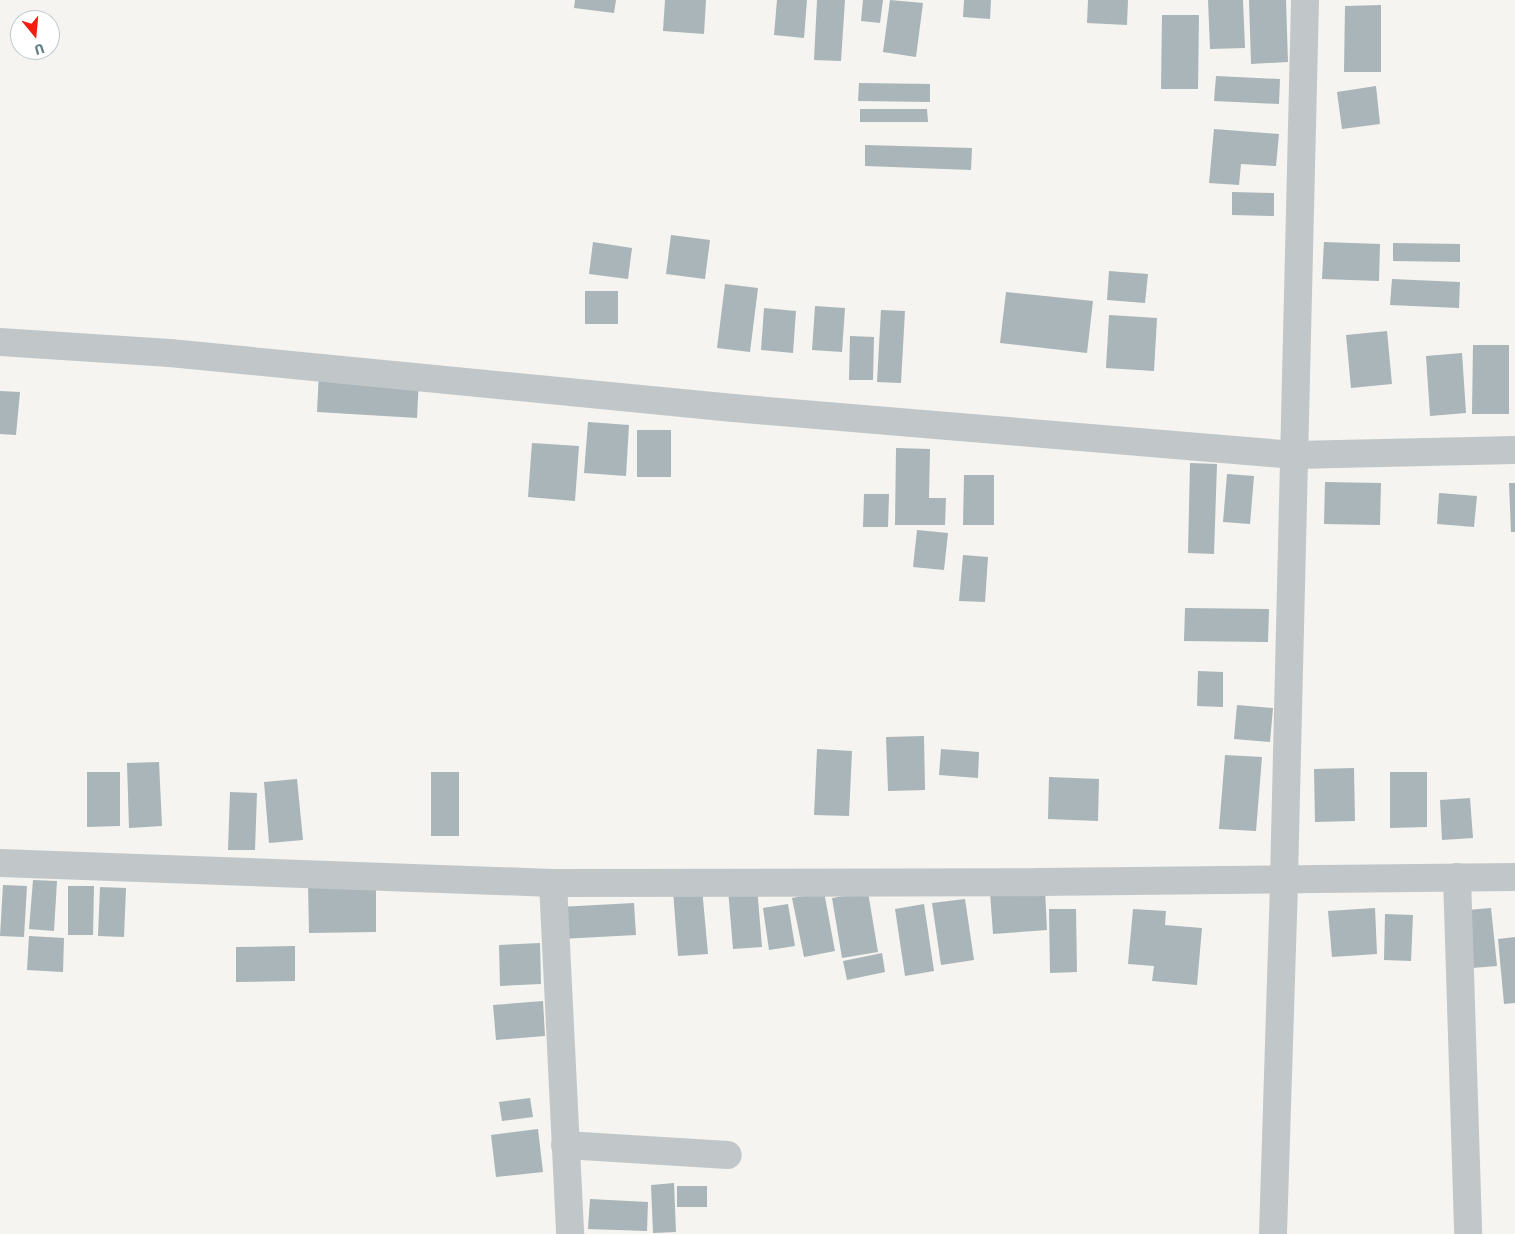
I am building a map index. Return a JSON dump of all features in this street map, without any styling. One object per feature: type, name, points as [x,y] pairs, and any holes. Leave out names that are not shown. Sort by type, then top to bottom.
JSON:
[{"type":"street","points":[[1273,1234],[1284,879],[1305,0]]},
{"type":"street","points":[[0,342],[170,353],[733,408],[1294,455],[1515,450]]},
{"type":"street","points":[[0,863],[553,883],[1515,877]]},
{"type":"street","points":[[1457,876],[1468,1234]]},
{"type":"street","points":[[553,883],[570,1234]]},
{"type":"street","points":[[566,1145],[728,1155]]},
{"type":"building","points":[[575,0],[616,0],[614,13],[574,8]]},
{"type":"building","points":[[665,0],[706,0],[704,34],[663,31]]},
{"type":"building","points":[[777,0],[807,0],[804,38],[774,35]]},
{"type":"building","points":[[817,0],[845,0],[841,61],[814,60]]},
{"type":"building","points":[[863,0],[883,0],[880,23],[861,21]]},
{"type":"building","points":[[890,0],[923,3],[916,57],[883,52]]},
{"type":"building","points":[[964,0],[991,0],[990,19],[963,17]]},
{"type":"building","points":[[1088,0],[1128,0],[1127,25],[1087,23]]},
{"type":"building","points":[[1208,0],[1243,0],[1245,48],[1210,49]]},
{"type":"building","points":[[1249,0],[1286,0],[1288,62],[1251,64]]},
{"type":"building","points":[[1381,5],[1381,72],[1344,72],[1345,6]]},
{"type":"building","points":[[1162,15],[1199,15],[1198,89],[1161,89]]},
{"type":"building","points":[[1216,76],[1280,79],[1279,104],[1214,101]]},
{"type":"building","points":[[859,83],[930,84],[930,102],[858,101]]},
{"type":"building","points":[[1376,86],[1380,124],[1342,129],[1337,92]]},
{"type":"building","points":[[860,109],[927,109],[928,122],[860,122]]},
{"type":"building","points":[[1214,129],[1279,134],[1276,166],[1241,164],[1239,185],[1209,183]]},
{"type":"building","points":[[865,145],[972,148],[971,170],[865,166]]},
{"type":"building","points":[[1232,192],[1274,193],[1274,216],[1232,215]]},
{"type":"building","points":[[671,235],[710,240],[705,279],[666,274]]},
{"type":"building","points":[[593,242],[632,248],[628,279],[589,274]]},
{"type":"building","points":[[1324,242],[1380,244],[1379,281],[1322,279]]},
{"type":"building","points":[[1393,243],[1460,244],[1460,262],[1393,261]]},
{"type":"building","points":[[1109,271],[1148,274],[1145,303],[1107,300]]},
{"type":"building","points":[[1392,279],[1460,282],[1459,308],[1390,305]]},
{"type":"building","points":[[725,284],[758,288],[750,352],[717,348]]},
{"type":"building","points":[[585,291],[618,291],[618,324],[585,324]]},
{"type":"building","points":[[1006,292],[1093,301],[1087,353],[1000,343]]},
{"type":"building","points":[[815,306],[845,308],[842,352],[812,350]]},
{"type":"building","points":[[764,308],[796,311],[793,353],[761,350]]},
{"type":"building","points":[[881,310],[905,311],[901,383],[877,382]]},
{"type":"building","points":[[1109,315],[1157,318],[1154,371],[1106,368]]},
{"type":"building","points":[[1387,331],[1392,384],[1351,388],[1346,335]]},
{"type":"building","points":[[850,336],[874,337],[873,380],[849,380]]},
{"type":"building","points":[[1473,345],[1509,345],[1509,414],[1472,414]]},
{"type":"building","points":[[1462,353],[1466,413],[1430,416],[1426,356]]},
{"type":"building","points":[[319,371],[419,378],[417,418],[317,412]]},
{"type":"building","points":[[0,391],[20,392],[16,435],[0,434]]},
{"type":"building","points":[[588,422],[629,425],[626,476],[584,473]]},
{"type":"building","points":[[637,430],[671,430],[671,477],[637,477]]},
{"type":"building","points":[[532,443],[579,446],[575,501],[528,497]]},
{"type":"building","points":[[896,448],[930,449],[929,498],[946,498],[945,525],[895,525]]},
{"type":"building","points":[[1190,463],[1217,464],[1214,554],[1188,553]]},
{"type":"building","points":[[1227,474],[1254,476],[1250,524],[1223,522]]},
{"type":"building","points":[[964,475],[994,475],[994,525],[963,525]]},
{"type":"building","points":[[1325,482],[1381,483],[1380,525],[1324,524]]},
{"type":"building","points":[[1509,483],[1515,483],[1515,532],[1511,532]]},
{"type":"building","points":[[1439,493],[1477,496],[1474,527],[1437,524]]},
{"type":"building","points":[[864,494],[889,494],[888,527],[863,527]]},
{"type":"building","points":[[917,530],[948,533],[944,570],[913,567]]},
{"type":"building","points":[[963,555],[988,557],[985,602],[959,601]]},
{"type":"building","points":[[1185,608],[1269,609],[1268,642],[1184,641]]},
{"type":"building","points":[[1198,671],[1223,672],[1223,707],[1197,706]]},
{"type":"building","points":[[1237,705],[1273,708],[1270,742],[1234,739]]},
{"type":"building","points":[[924,736],[925,790],[888,791],[886,737]]},
{"type":"building","points":[[817,749],[852,751],[849,816],[814,815]]},
{"type":"building","points":[[941,749],[979,752],[978,778],[939,775]]},
{"type":"building","points":[[1225,755],[1262,757],[1256,831],[1219,829]]},
{"type":"building","points":[[159,762],[162,826],[129,828],[127,763]]},
{"type":"building","points":[[1354,768],[1355,821],[1315,822],[1314,769]]},
{"type":"building","points":[[87,772],[120,772],[120,826],[87,827]]},
{"type":"building","points":[[431,772],[459,772],[459,836],[431,836]]},
{"type":"building","points":[[1390,772],[1427,772],[1427,827],[1390,828]]},
{"type":"building","points":[[1049,777],[1099,779],[1098,821],[1048,819]]},
{"type":"building","points":[[297,779],[303,840],[269,843],[264,782]]},
{"type":"building","points":[[230,792],[257,793],[255,850],[228,850]]},
{"type":"building","points":[[1470,798],[1473,838],[1442,840],[1440,800]]},
{"type":"building","points":[[33,880],[57,881],[54,931],[29,929]]},
{"type":"building","points":[[308,883],[376,883],[376,932],[309,933]]},
{"type":"building","points":[[3,885],[27,886],[24,937],[0,936]]},
{"type":"building","points":[[68,886],[94,886],[93,935],[68,935]]},
{"type":"building","points":[[100,887],[126,888],[124,937],[98,936]]},
{"type":"building","points":[[757,887],[762,947],[733,949],[728,889]]},
{"type":"building","points":[[702,888],[708,954],[678,956],[673,891]]},
{"type":"building","points":[[1045,889],[1047,930],[993,934],[990,892]]},
{"type":"building","points":[[824,892],[835,951],[804,957],[792,898]]},
{"type":"building","points":[[868,892],[878,952],[842,958],[832,898]]},
{"type":"building","points":[[965,899],[974,960],[941,965],[932,903]]},
{"type":"building","points":[[634,903],[636,935],[560,939],[559,907]]},
{"type":"building","points":[[788,904],[795,946],[769,950],[763,908]]},
{"type":"building","points":[[924,904],[934,971],[905,976],[895,909]]},
{"type":"building","points":[[1375,908],[1377,954],[1332,957],[1328,911]]},
{"type":"building","points":[[1491,908],[1497,966],[1472,968],[1467,910]]},
{"type":"building","points":[[1049,909],[1076,909],[1077,972],[1050,973]]},
{"type":"building","points":[[1133,909],[1166,911],[1165,925],[1202,928],[1197,985],[1152,981],[1154,966],[1128,964]]},
{"type":"building","points":[[1385,914],[1413,915],[1411,961],[1384,960]]},
{"type":"building","points":[[29,936],[64,938],[63,972],[27,970]]},
{"type":"building","points":[[1515,937],[1515,1003],[1504,1004],[1498,939]]},
{"type":"building","points":[[540,943],[541,984],[500,986],[499,945]]},
{"type":"building","points":[[295,946],[295,981],[236,982],[236,947]]},
{"type":"building","points":[[882,953],[885,972],[847,980],[843,961]]},
{"type":"building","points":[[543,1001],[545,1036],[496,1040],[493,1005]]},
{"type":"building","points":[[530,1098],[533,1117],[502,1121],[499,1102]]},
{"type":"building","points":[[538,1129],[543,1172],[496,1177],[491,1135]]},
{"type":"building","points":[[674,1183],[676,1232],[653,1233],[651,1185]]},
{"type":"building","points":[[677,1186],[707,1186],[707,1207],[677,1207]]},
{"type":"building","points":[[590,1199],[648,1202],[647,1231],[588,1229]]}]
